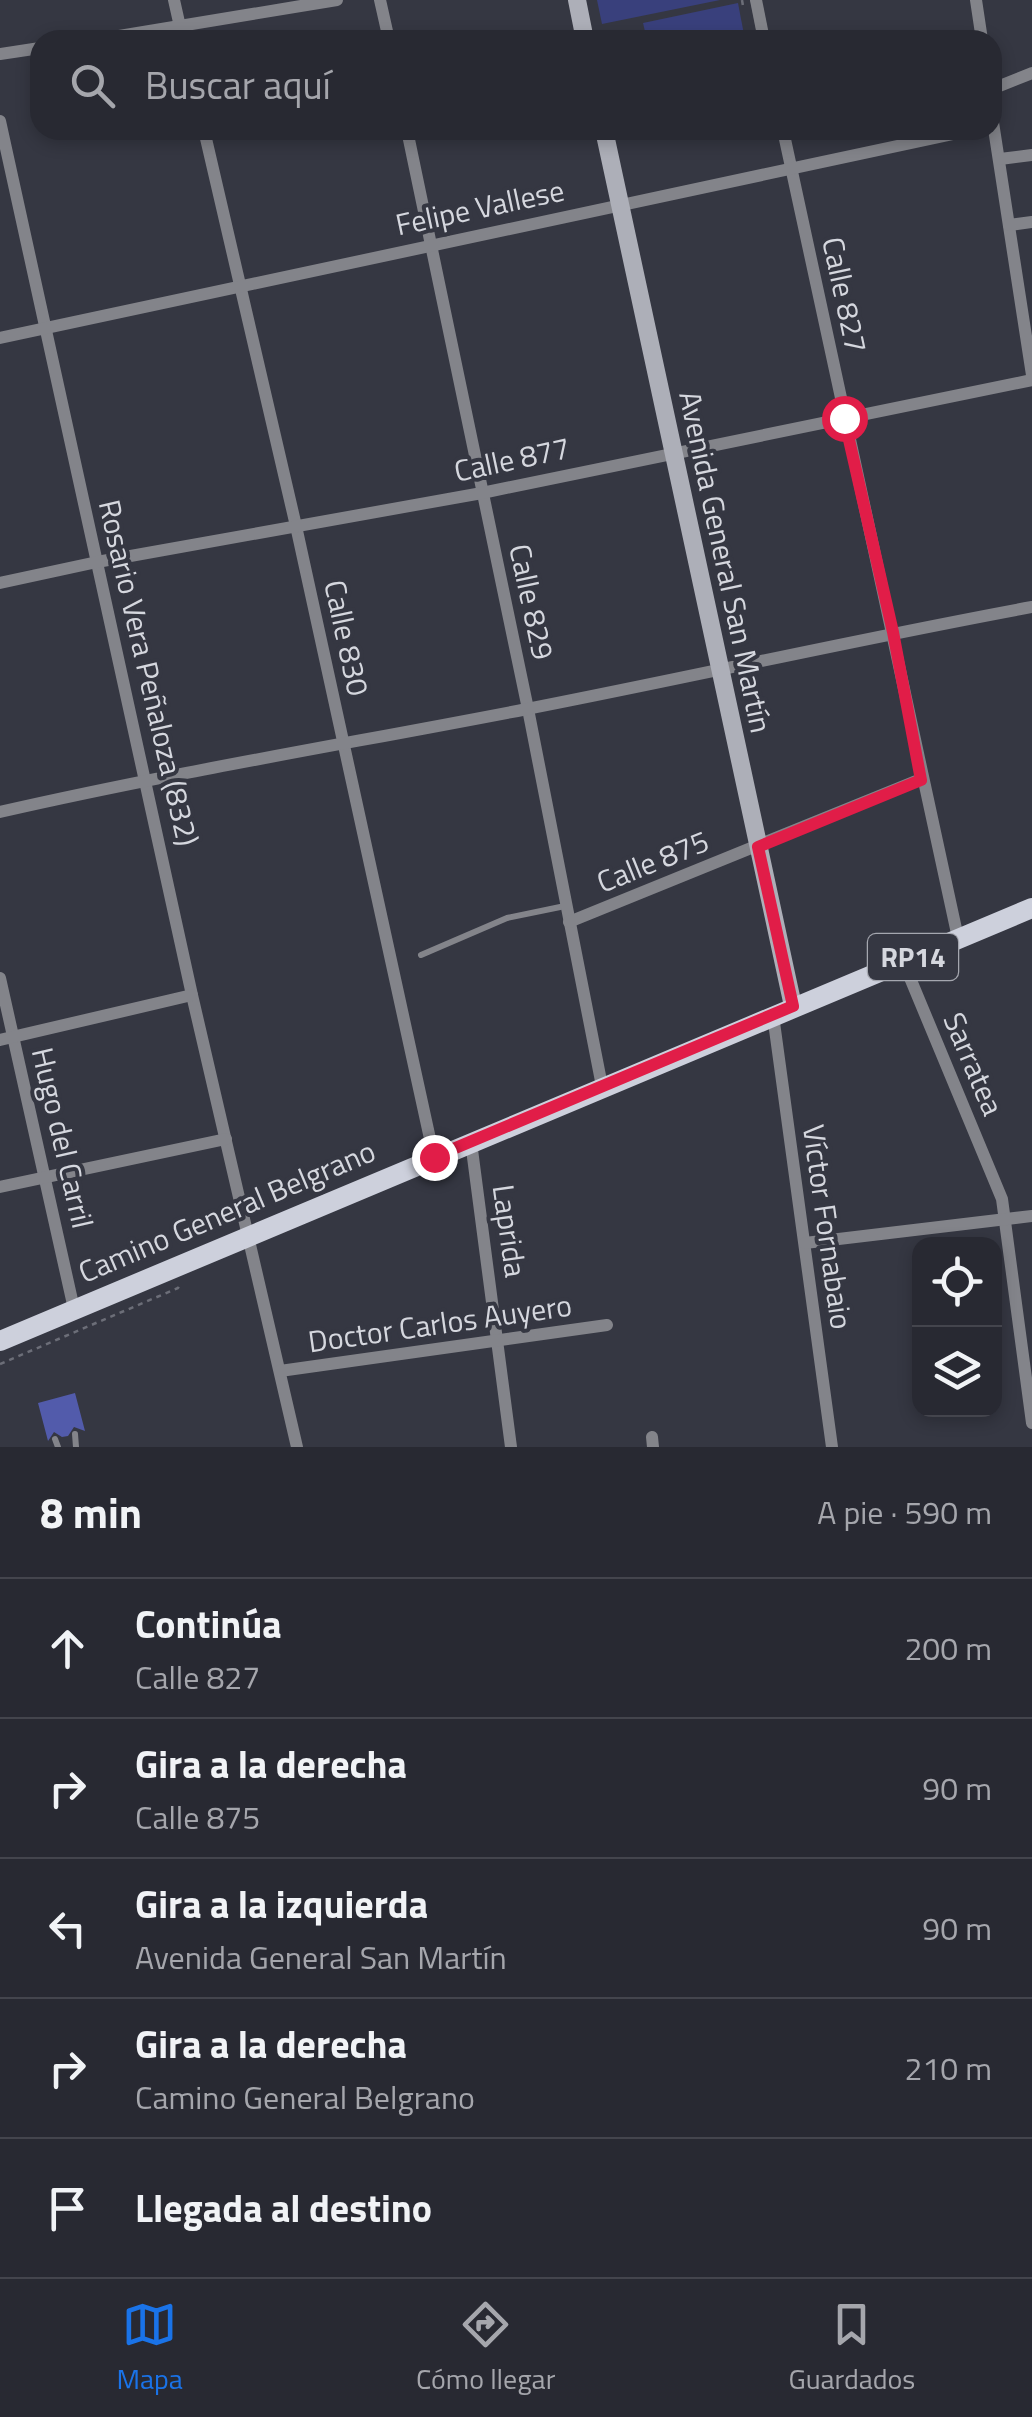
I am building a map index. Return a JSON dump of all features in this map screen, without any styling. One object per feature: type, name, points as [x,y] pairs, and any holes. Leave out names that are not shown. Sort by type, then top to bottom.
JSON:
[{"type":"main road","points":[[577,0],[583,30]]},
{"type":"main road","name":"Avenida General San Martín","points":[[606,140],[758,847],[783,1010]]},
{"type":"main road","name":"Camino General Belgrano","points":[[0,1341],[1032,908]]},
{"type":"street","points":[[174,0],[180,30]]},
{"type":"street","points":[[199,30],[338,0]]},
{"type":"street","points":[[380,0],[386,30]]},
{"type":"street","points":[[976,0],[980,30]]},
{"type":"street","points":[[747,2],[760,30]]},
{"type":"street","points":[[0,54],[30,50]]},
{"type":"street","points":[[1002,85],[1032,74]]},
{"type":"street","name":"Rosario Vera Peñaloza (832)","points":[[0,121],[192,994],[297,1447]]},
{"type":"street","name":"Calle 830","points":[[206,140],[296,526],[434,1157]]},
{"type":"street","name":"Calle 829","points":[[409,140],[602,1086]]},
{"type":"street","name":"Calle 827","points":[[786,140],[958,938]]},
{"type":"street","name":"Felipe Vallese","points":[[0,338],[925,140]]},
{"type":"street","points":[[996,140],[1009,225],[1026,292],[1032,378]]},
{"type":"street","points":[[1000,159],[1032,155]]},
{"type":"street","points":[[1009,225],[1032,222]]},
{"type":"street","name":"Calle 877","points":[[0,582],[482,493],[1032,378]]},
{"type":"street","points":[[0,812],[147,779],[528,709],[893,632],[1032,607]]},
{"type":"street","name":"Calle 875","points":[[569,922],[921,780]]},
{"type":"street","name":"Sarratea","points":[[903,961],[998,1189],[1006,1219],[1032,1422]]},
{"type":"street","name":"Hugo del Carril","points":[[0,978],[7,1038],[45,1176],[74,1309]]},
{"type":"street","points":[[7,1038],[192,994]]},
{"type":"street","name":"Víctor Fornabaio","points":[[783,1010],[805,1244],[832,1447]]},
{"type":"street","points":[[0,1187],[226,1139]]},
{"type":"street","name":"Laprida","points":[[470,1142],[511,1447]]},
{"type":"street","points":[[805,1244],[1032,1216]]},
{"type":"street","name":"Doctor Carlos Auyero","points":[[280,1372],[608,1325]]},
{"type":"lane","points":[[421,955],[508,918],[566,906]]},
{"type":"lane","points":[[74,1434],[76,1447]]},
{"type":"shaded area","points":[[597,0],[720,0],[602,24]]},
{"type":"shaded area","points":[[738,3],[743,30],[645,30],[643,23]]},
{"type":"building","points":[[75,1393],[85,1431],[74,1427],[68,1436],[62,1437],[54,1432],[48,1441],[38,1403]]},
{"type":"route","points":[[434,1157],[793,1006],[758,847],[921,780],[893,632],[844,418]]}]
